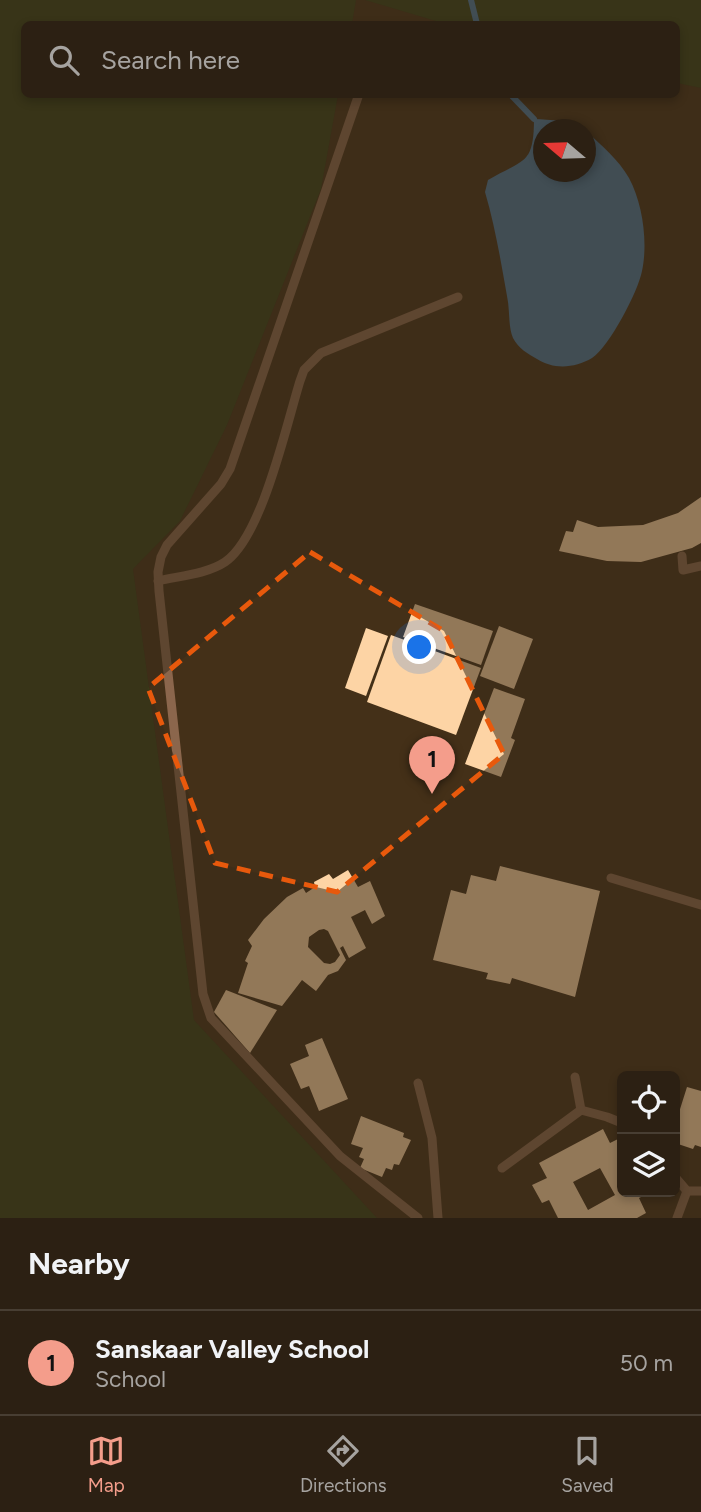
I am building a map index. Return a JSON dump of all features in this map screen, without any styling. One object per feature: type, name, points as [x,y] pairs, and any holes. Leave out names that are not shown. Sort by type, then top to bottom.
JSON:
[{"type":"lane","points":[[358,98],[230,470],[221,484],[167,545],[161,557],[158,581],[203,994],[211,1018],[340,1156],[418,1218]]},
{"type":"lane","points":[[158,581],[217,567],[227,561],[245,541],[257,519],[300,381],[311,362],[321,353],[457,297]]},
{"type":"lane","points":[[682,556],[683,570],[701,566]]},
{"type":"lane","points":[[611,878],[701,905]]},
{"type":"lane","points":[[575,1077],[581,1110]]},
{"type":"lane","points":[[418,1083],[432,1138],[438,1218]]},
{"type":"lane","points":[[581,1110],[617,1122]]},
{"type":"lane","points":[[502,1168],[581,1110]]},
{"type":"lane","points":[[680,1183],[687,1191],[701,1191]]},
{"type":"lane","points":[[677,1218],[687,1191]]},
{"type":"highlighted area","points":[[310,552],[444,631],[504,754],[337,892],[215,863],[148,688]]},
{"type":"shaded area","points":[[356,0],[365,0],[436,21],[352,21]]},
{"type":"shaded area","points":[[680,84],[701,88],[701,1218],[377,1218],[194,1020],[133,569],[180,521],[227,425],[321,189],[337,98],[680,98]]},
{"type":"green space","points":[[0,0],[356,0],[352,21],[21,21],[21,98],[337,98],[321,189],[227,425],[180,521],[133,569],[194,1020],[377,1218],[0,1218]]},
{"type":"green space","points":[[365,0],[701,0],[701,88],[680,84],[680,21],[436,21]]},
{"type":"water","points":[[533,134],[533,182],[596,182],[596,141],[629,178],[638,200],[643,224],[644,260],[629,305],[599,352],[592,358],[572,366],[544,363],[524,350],[513,338],[500,257],[485,192],[488,180],[518,164],[529,153]]},
{"type":"building","points":[[701,497],[701,543],[692,548],[641,562],[607,561],[559,551],[566,531],[573,532],[577,520],[598,527],[643,525],[678,513]]},
{"type":"building","points":[[415,604],[493,631],[481,665],[403,637]]},
{"type":"building","points":[[499,626],[533,639],[514,689],[480,676]]},
{"type":"building","points":[[366,628],[388,636],[366,696],[345,688]]},
{"type":"building","points":[[391,635],[481,668],[456,735],[367,702]]},
{"type":"building","points":[[494,688],[525,699],[511,738],[515,740],[501,777],[465,764]]},
{"type":"building","points":[[500,866],[600,891],[575,997],[512,978],[510,984],[486,979],[488,973],[433,960],[451,890],[466,894],[471,875],[496,881]]},
{"type":"building","points":[[348,870],[358,887],[370,881],[385,916],[372,924],[365,910],[351,917],[366,948],[349,958],[343,946],[340,948],[346,960],[338,971],[328,975],[316,991],[302,980],[282,1006],[238,993],[248,963],[245,961],[252,946],[248,940],[264,919],[287,897],[303,888],[306,893],[315,887],[314,882],[329,874],[333,879]],"holes":[[[319,930],[328,931],[340,955],[330,964],[324,963],[308,947],[309,937]]]},
{"type":"building","points":[[226,990],[277,1010],[250,1053],[214,1012]]},
{"type":"building","points":[[322,1038],[348,1099],[319,1111],[309,1086],[301,1089],[290,1064],[309,1056],[305,1045]]},
{"type":"building","points":[[687,1087],[701,1091],[701,1147],[695,1145],[693,1149],[680,1145],[680,1109]]},
{"type":"building","points":[[361,1116],[404,1133],[403,1137],[411,1140],[399,1165],[394,1164],[392,1170],[386,1168],[382,1177],[360,1168],[364,1159],[359,1157],[363,1148],[351,1144]]},
{"type":"building","points":[[603,1129],[610,1143],[617,1140],[617,1197],[641,1197],[639,1198],[646,1213],[637,1218],[558,1218],[549,1200],[542,1203],[532,1185],[547,1178],[539,1163]],"holes":[[[600,1168],[615,1195],[588,1210],[573,1182]]]},
{"type":"waterway","points":[[471,0],[476,21]]},
{"type":"waterway","points":[[514,98],[534,119]]},
{"type":"place","name":"Sanskaar Valley School","points":[[432,794]]}]
